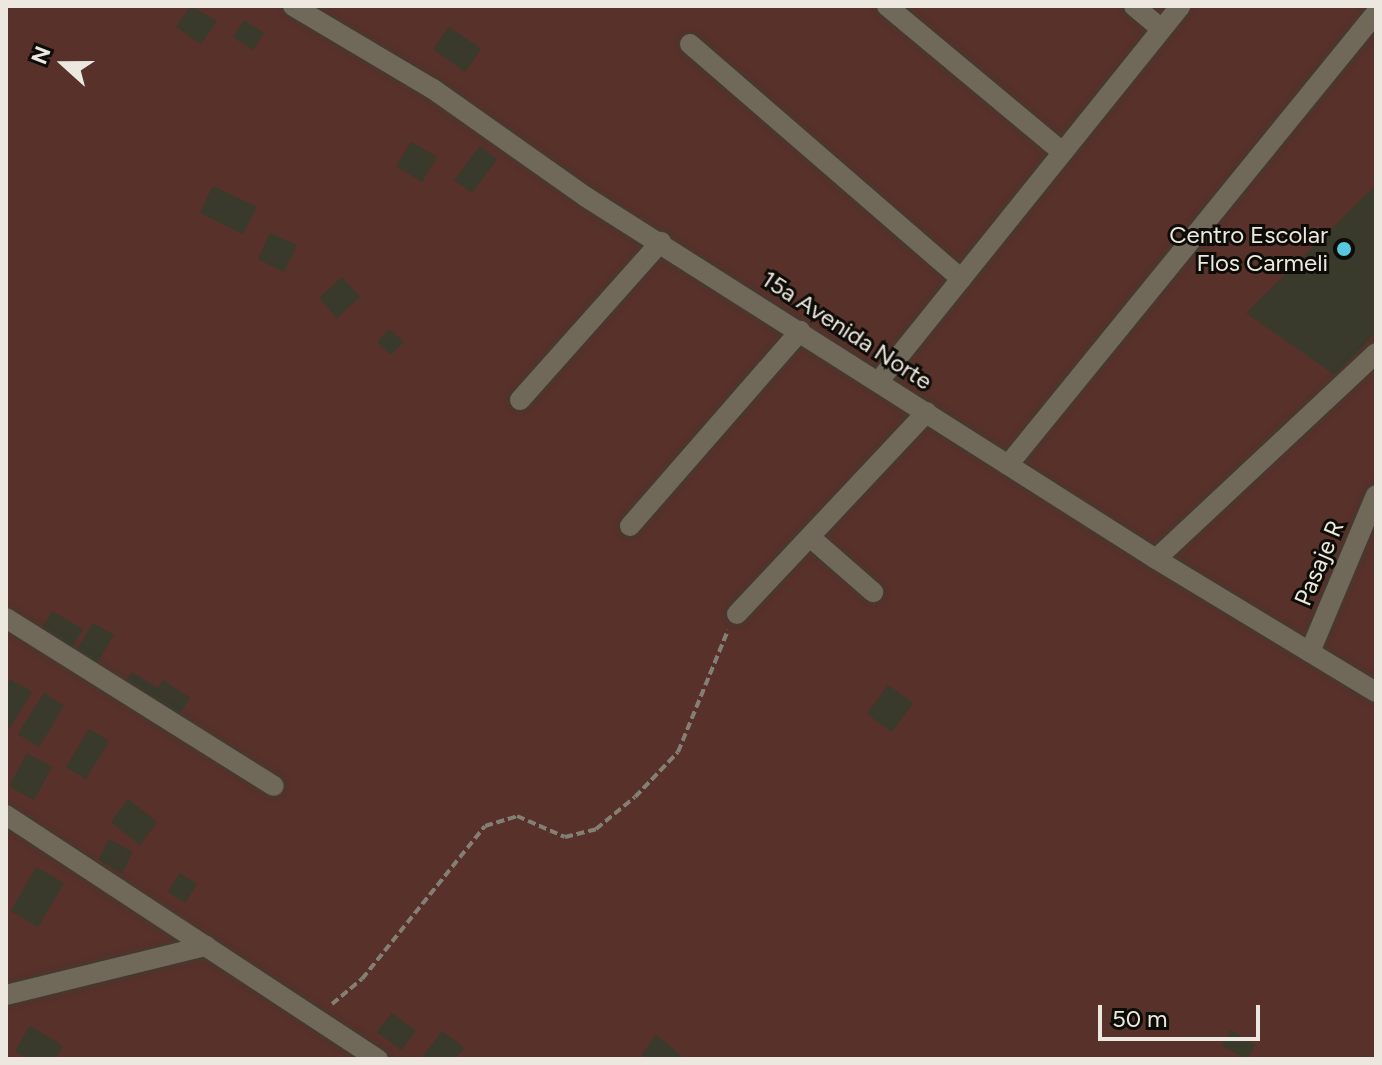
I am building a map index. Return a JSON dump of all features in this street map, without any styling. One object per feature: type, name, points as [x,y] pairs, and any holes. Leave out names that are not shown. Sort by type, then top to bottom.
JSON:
[{"type":"street","name":"15a Avenida Norte","points":[[293,6],[433,89],[586,197],[1156,559],[1376,692]]},
{"type":"street","points":[[887,6],[1062,152]]},
{"type":"street","points":[[1134,6],[1161,29]]},
{"type":"street","points":[[879,381],[1180,6]]},
{"type":"street","points":[[1008,465],[1376,13],[1367,6]]},
{"type":"street","points":[[690,44],[961,279]]},
{"type":"street","points":[[520,400],[661,242]]},
{"type":"street","points":[[630,526],[800,331]]},
{"type":"street","points":[[1156,559],[1376,353]]},
{"type":"street","points":[[737,614],[927,412]]},
{"type":"street","name":"Pasaje R","points":[[1310,652],[1376,495]]},
{"type":"street","points":[[810,537],[873,592]]},
{"type":"street","points":[[6,618],[274,786]]},
{"type":"street","points":[[6,815],[378,1059]]},
{"type":"street","points":[[6,995],[206,946]]},
{"type":"path","points":[[317,1017],[362,979],[485,826],[517,816],[565,837],[596,829],[635,797],[678,752],[737,614]]},
{"type":"shaded area","points":[[6,6],[1376,6],[1376,1059],[6,1059]]},
{"type":"building","points":[[191,6],[217,21],[201,44],[176,27]]},
{"type":"building","points":[[244,20],[264,33],[253,50],[233,37]]},
{"type":"building","points":[[449,27],[481,49],[465,72],[433,49]]},
{"type":"building","points":[[411,142],[437,157],[422,182],[396,166]]},
{"type":"building","points":[[480,146],[497,159],[472,193],[454,180]]},
{"type":"building","name":"Centro Escolar Flos Carmeli","points":[[1376,185],[1376,332],[1335,375],[1246,313]]},
{"type":"building","points":[[213,186],[257,207],[243,234],[200,213]]},
{"type":"building","points":[[270,233],[297,245],[284,272],[258,259]]},
{"type":"building","points":[[342,277],[360,297],[337,318],[319,298]]},
{"type":"building","points":[[389,329],[404,342],[391,355],[377,342]]},
{"type":"building","points":[[52,611],[83,629],[70,651],[39,633]]},
{"type":"building","points":[[93,623],[114,635],[94,668],[73,656]]},
{"type":"building","points":[[132,672],[158,688],[163,680],[190,698],[178,717],[122,688]]},
{"type":"building","points":[[10,679],[32,692],[10,728],[6,725],[6,686]]},
{"type":"building","points":[[888,685],[913,703],[892,732],[867,714]]},
{"type":"building","points":[[44,693],[64,706],[39,747],[18,734]]},
{"type":"building","points":[[89,729],[109,741],[86,779],[66,767]]},
{"type":"building","points":[[27,753],[52,767],[34,800],[9,786]]},
{"type":"building","points":[[128,799],[157,822],[140,845],[111,822]]},
{"type":"building","points":[[109,839],[133,852],[122,873],[98,860]]},
{"type":"building","points":[[36,867],[64,883],[38,927],[11,911]]},
{"type":"building","points":[[180,873],[197,884],[185,903],[168,892]]},
{"type":"building","points":[[392,1013],[416,1031],[401,1050],[377,1032]]},
{"type":"building","points":[[30,1026],[63,1046],[55,1059],[28,1059],[15,1051]]},
{"type":"building","points":[[1231,1030],[1255,1045],[1247,1059],[1222,1046]]},
{"type":"building","points":[[442,1031],[464,1048],[455,1059],[421,1059]]},
{"type":"building","points":[[656,1035],[685,1059],[648,1059],[642,1054]]},
{"type":"place","name":"Centro Escolar Flos Carmeli","points":[[1344,249]]}]
